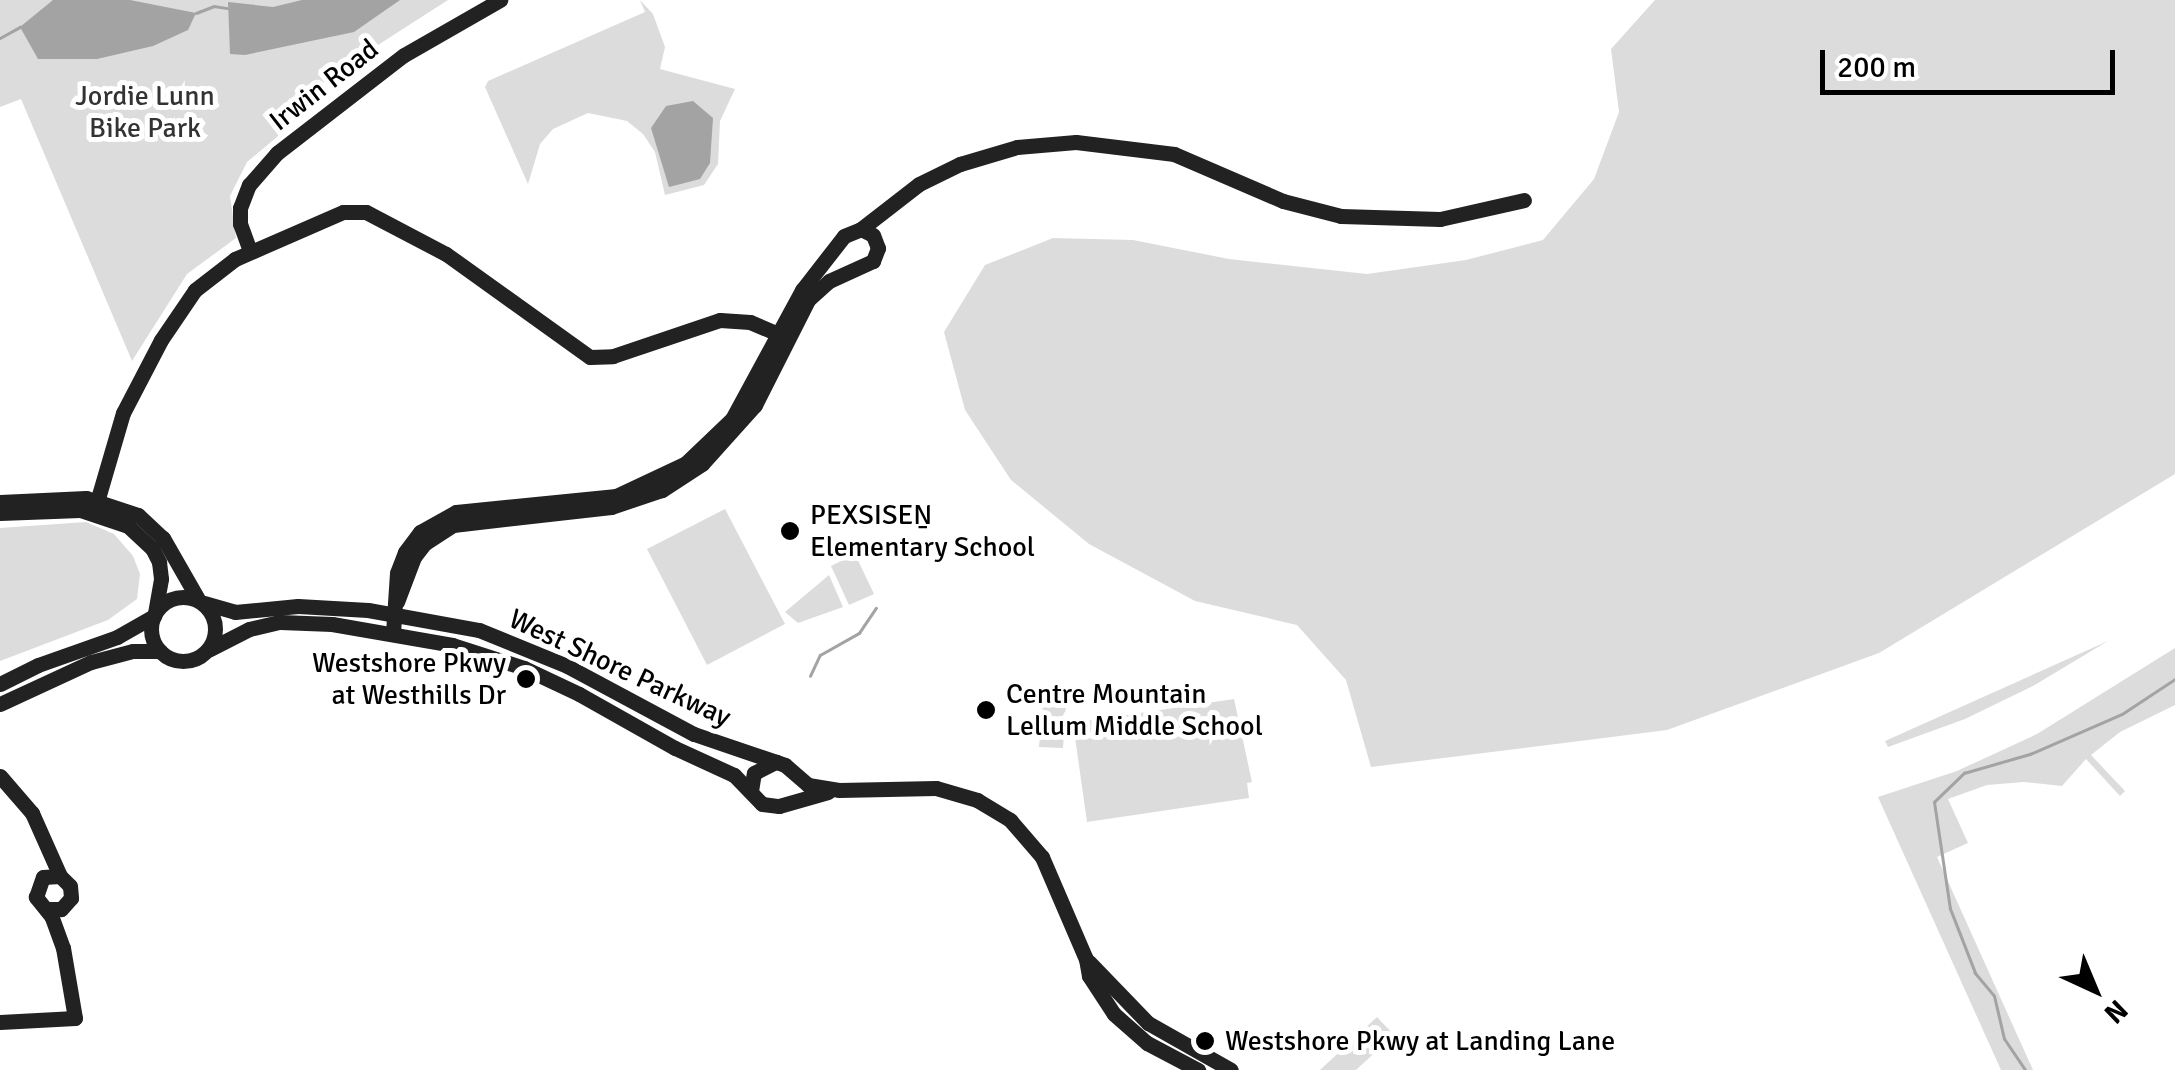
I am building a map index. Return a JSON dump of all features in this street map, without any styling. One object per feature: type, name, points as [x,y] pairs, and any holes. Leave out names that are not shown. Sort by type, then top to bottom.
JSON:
[{"type":"street","name":"Irwin Road","points":[[250,251],[240,224],[240,208],[249,185],[278,152],[404,55],[500,0]]},
{"type":"street","points":[[393,632],[414,557],[425,542],[453,525],[611,507],[681,479],[719,449],[745,420],[808,282],[848,232],[860,229],[919,184],[960,164],[1017,148],[1076,142],[1174,154],[1283,201],[1341,216],[1440,218],[1524,200]]},
{"type":"street","points":[[397,608],[394,590],[404,552],[420,532],[442,518],[471,510],[616,496],[686,463],[732,420],[808,300],[854,266],[873,260],[886,208]]},
{"type":"street","points":[[96,506],[123,413],[171,323],[195,290],[250,251],[343,212],[366,212],[468,268],[590,357],[613,356],[720,320],[750,322],[783,336]]},
{"type":"street","points":[[860,229],[876,241]]},
{"type":"street","points":[[840,246],[845,261],[854,266]]},
{"type":"street","points":[[0,502],[96,506],[152,525],[215,620],[210,648],[184,662],[160,651],[133,651],[91,662],[0,704]]},
{"type":"street","points":[[0,513],[96,506],[128,526],[152,548],[161,579],[151,634],[160,651]]},
{"type":"street","points":[[406,583],[412,602],[440,621]]},
{"type":"street","points":[[0,684],[38,665],[117,638],[170,599],[201,601]]},
{"type":"street","name":"West Shore Parkway","points":[[201,601],[235,612],[298,606],[397,608],[540,653],[694,734],[776,762]]},
{"type":"street","name":"West Shore Parkway","points":[[210,648],[249,629],[280,622],[393,632],[524,668],[726,770],[751,791]]},
{"type":"street","points":[[839,790],[787,803],[762,804],[751,791],[754,774],[776,762],[816,787],[936,788],[992,808],[1022,833],[1042,858],[1100,995],[1129,1029],[1198,1070]]},
{"type":"street","points":[[0,776],[32,813],[60,876],[72,889],[66,906],[63,948],[75,1018],[0,1022]]},
{"type":"street","points":[[787,803],[796,788],[794,776]]},
{"type":"street","points":[[44,843],[43,877],[36,897],[46,909],[63,948]]},
{"type":"street","points":[[43,877],[60,876]]},
{"type":"street","points":[[46,909],[66,906]]},
{"type":"street","points":[[1086,959],[1148,1023],[1231,1070]]},
{"type":"green space","name":"Jordie Lunn Bike Park","points":[[0,0],[448,0],[336,72],[308,96],[309,110],[247,162],[230,196],[236,238],[187,274],[132,361],[21,99],[0,107]]},
{"type":"green space","points":[[640,0],[653,14],[665,47],[660,69],[735,89],[720,121],[718,164],[704,185],[665,195],[655,152],[643,134],[627,121],[588,113],[553,129],[540,144],[528,184],[485,87],[488,81],[645,12]]},
{"type":"green space","points":[[1655,0],[2175,0],[2175,474],[1879,653],[1667,730],[1371,767],[1346,680],[1297,625],[1195,601],[1089,544],[1011,480],[965,410],[944,332],[985,265],[1053,238],[1133,240],[1229,259],[1367,274],[1466,260],[1543,240],[1594,179],[1619,112],[1611,49]]},
{"type":"green space","points":[[725,509],[785,624],[707,665],[647,549]]},
{"type":"green space","points":[[86,522],[114,534],[133,556],[140,574],[137,599],[108,620],[0,661],[0,528]]},
{"type":"green space","points":[[855,554],[874,594],[849,605],[831,566]]},
{"type":"green space","points":[[829,575],[843,607],[798,623],[785,612]]},
{"type":"green space","points":[[2108,641],[2033,686],[1965,719],[1888,747],[1885,741]]},
{"type":"green space","points":[[2175,648],[2175,705],[2120,732],[2091,755],[2125,791],[2120,796],[2086,759],[2062,786],[2024,782],[1987,785],[1948,799],[1968,843],[1937,857],[2033,1070],[2001,1070],[1878,797],[1957,771],[2037,734]]},
{"type":"green space","points":[[1234,699],[1252,782],[1247,783],[1249,798],[1087,822],[1073,723]]},
{"type":"green space","points":[[1043,704],[1066,706],[1063,748],[1039,747]]},
{"type":"green space","points":[[1377,1017],[1394,1035],[1356,1070],[1320,1070]]},
{"type":"shaded area","points":[[53,0],[130,0],[196,13],[188,30],[153,46],[97,59],[38,59],[20,27]]},
{"type":"shaded area","points":[[302,0],[400,0],[354,32],[245,55],[230,54],[228,2],[273,7]]},
{"type":"shaded area","points":[[693,101],[713,118],[710,163],[700,179],[669,187],[651,128],[666,106]]},
{"type":"waterway","points":[[196,13],[214,6],[227,8]]},
{"type":"waterway","points":[[0,38],[20,27]]},
{"type":"waterway","points":[[810,676],[820,655],[859,633],[876,608]]},
{"type":"waterway","points":[[2025,1070],[2004,1039],[1994,996],[1975,973],[1950,909],[1934,802],[1964,773],[2030,754],[2122,714],[2175,679]]},
{"type":"place","name":"PEXSISEṈ Elementary School","points":[[790,531]]},
{"type":"place","name":"Westshore Pkwy at Westhills Dr","points":[[526,679]]},
{"type":"place","name":"Centre Mountain Lellum Middle School","points":[[986,710]]},
{"type":"place","name":"Westshore Pkwy at Landing Lane","points":[[1205,1041]]}]
